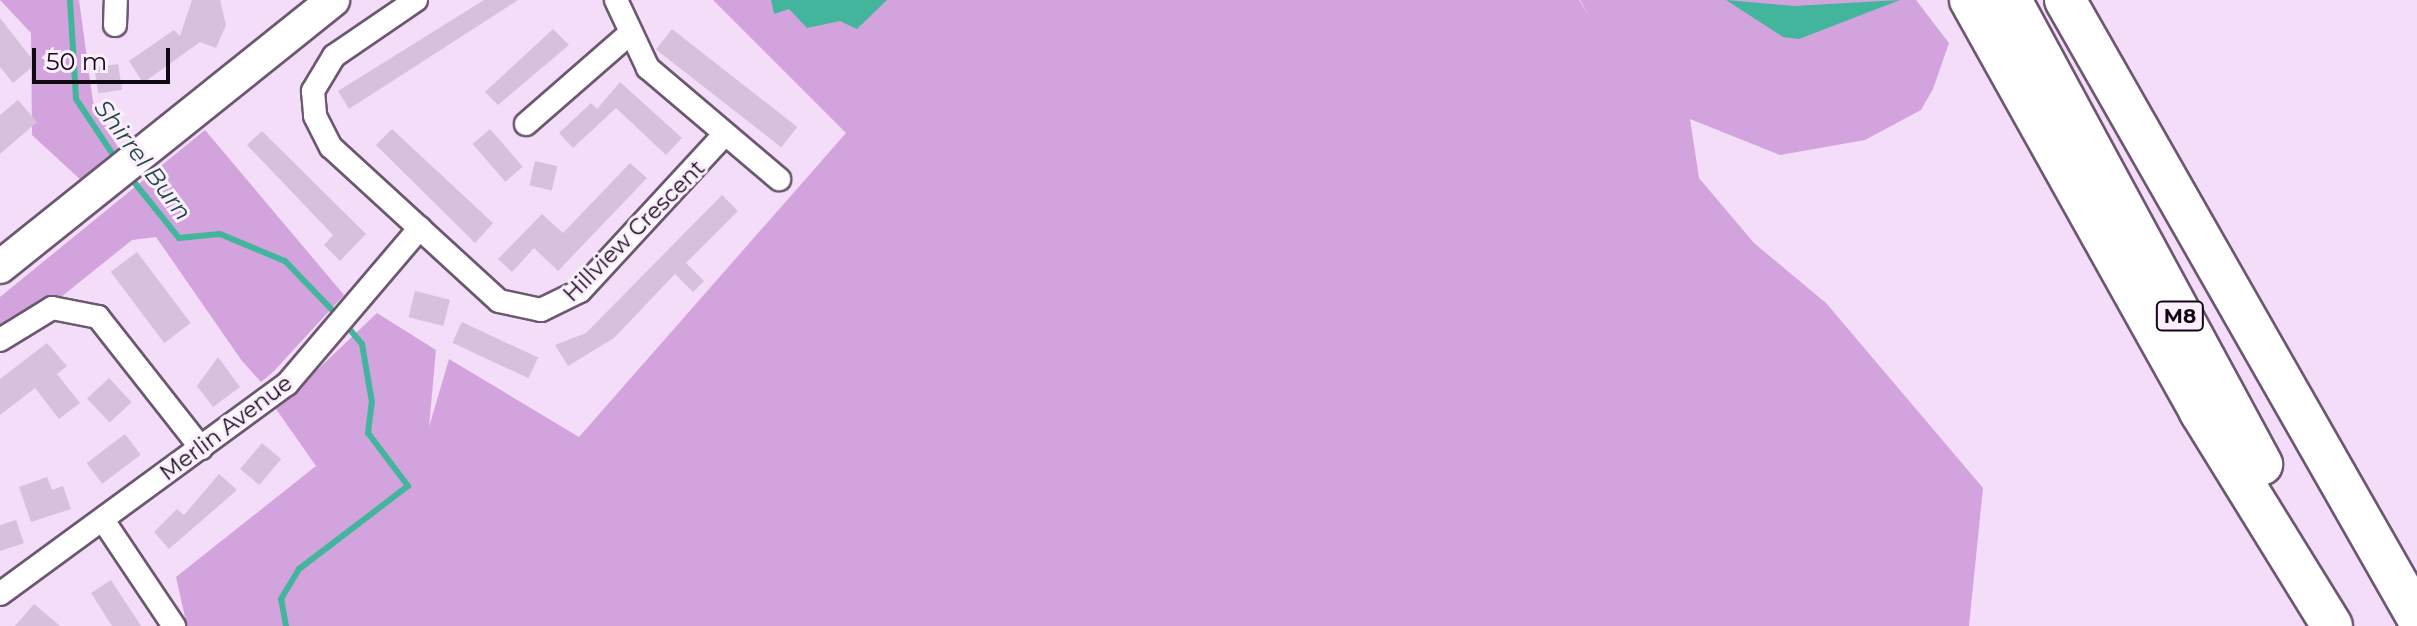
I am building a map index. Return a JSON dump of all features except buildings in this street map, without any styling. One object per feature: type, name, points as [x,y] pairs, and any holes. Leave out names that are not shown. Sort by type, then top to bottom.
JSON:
[{"type":"highway","name":"M8","points":[[1970,0],[2200,412],[2332,626]]},
{"type":"highway","name":"M8","points":[[2065,0],[2138,136],[2417,617]]},
{"type":"highway","name":"M8","points":[[2082,0],[2138,136]]},
{"type":"highway","name":"M8","points":[[2012,2],[2352,626]]},
{"type":"main road","points":[[0,267],[143,148],[333,0]]},
{"type":"street","points":[[115,25],[116,0]]},
{"type":"street","name":"Hillview Crescent","points":[[416,0],[334,56],[313,91],[315,116],[331,147],[499,301],[556,307],[693,177],[724,135]]},
{"type":"street","points":[[616,0],[627,36],[648,68],[779,179]]},
{"type":"street","points":[[525,124],[627,36]]},
{"type":"street","name":"Merlin Avenue","points":[[0,594],[287,384],[420,228]]},
{"type":"street","points":[[0,340],[52,308],[98,317],[201,448]]},
{"type":"street","points":[[103,520],[174,626]]},
{"type":"shaded area","points":[[0,0],[79,0],[93,102],[121,153],[83,182],[32,135],[31,33]]},
{"type":"shaded area","points":[[713,0],[1579,0],[1590,17],[1580,0],[1916,0],[1949,43],[1933,89],[1921,110],[1865,140],[1780,155],[1690,119],[1699,178],[1754,243],[1826,303],[1983,488],[1969,626],[187,626],[176,577],[316,466],[276,409],[377,313],[436,350],[429,427],[449,359],[579,437],[846,133]]},
{"type":"shaded area","points":[[771,0],[887,0],[857,29],[840,21],[807,28],[789,9],[774,14]]},
{"type":"shaded area","points":[[1726,0],[1794,6],[1900,0],[1799,39],[1783,37]]},
{"type":"shaded area","points":[[205,130],[344,295],[273,372],[261,382],[242,361],[156,237],[132,240],[0,346],[0,297]]},
{"type":"waterway","name":"Shirrel Burn","points":[[70,0],[76,99],[118,162]]},
{"type":"waterway","name":"Shirrel Burn","points":[[130,177],[179,238],[220,234],[285,261],[337,315]]},
{"type":"waterway","name":"Shirrel Burn","points":[[286,626],[281,599],[299,569],[408,486],[368,433],[372,402],[362,344],[345,324]]}]
